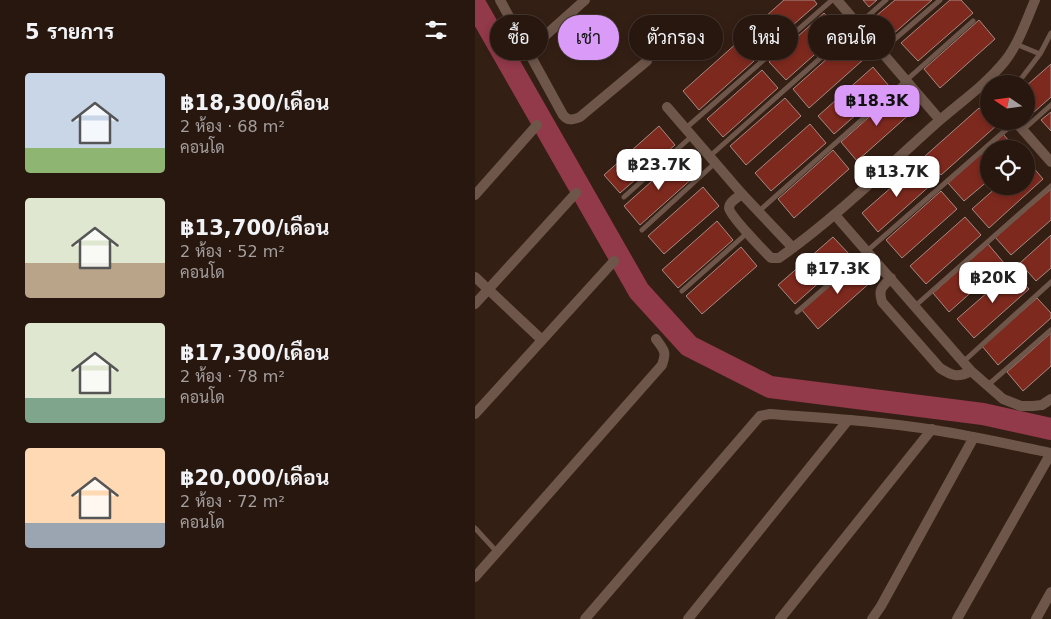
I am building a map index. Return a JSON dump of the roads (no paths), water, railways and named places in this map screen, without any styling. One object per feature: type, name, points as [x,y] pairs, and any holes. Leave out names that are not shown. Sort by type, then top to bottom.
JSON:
[{"type":"street","points":[[500,0],[508,15]]},
{"type":"street","points":[[548,33],[585,0]]},
{"type":"street","points":[[837,0],[850,15]]},
{"type":"street","points":[[995,75],[1016,44],[1035,0]]},
{"type":"street","points":[[533,60],[563,115],[570,120],[580,117],[647,61]]},
{"type":"street","points":[[888,60],[940,120]]},
{"type":"street","points":[[742,194],[731,203],[729,208],[747,233],[771,258],[779,258],[835,215],[940,120],[980,92]]},
{"type":"street","points":[[667,107],[742,194],[793,248]]},
{"type":"street","points":[[475,195],[537,125]]},
{"type":"street","points":[[1023,130],[1050,158]]},
{"type":"street","points":[[475,304],[576,193]]},
{"type":"street","points":[[835,215],[971,371],[1003,399],[1021,406],[1042,405],[1051,399]]},
{"type":"street","points":[[475,414],[613,261]]},
{"type":"street","points":[[475,277],[542,340]]},
{"type":"street","points":[[891,278],[879,293],[882,302],[940,368],[956,376],[962,376],[971,371]]},
{"type":"street","points":[[475,577],[662,364],[665,350],[656,339]]},
{"type":"street","points":[[585,619],[760,416],[770,414],[848,420],[932,430],[1051,453],[957,619]]},
{"type":"street","points":[[688,619],[848,420]]},
{"type":"street","points":[[780,619],[932,430]]},
{"type":"street","points":[[872,619],[974,437]]},
{"type":"street","points":[[1036,619],[1051,592]]},
{"type":"lane","points":[[624,197],[689,132],[832,0]]},
{"type":"lane","points":[[869,15],[886,0]]},
{"type":"lane","points":[[895,39],[940,0]]},
{"type":"lane","points":[[759,211],[973,21]]},
{"type":"lane","points":[[1024,75],[1041,54],[1051,33]]},
{"type":"lane","points":[[1016,44],[1041,54]]},
{"type":"lane","points":[[642,230],[713,159],[820,60]]},
{"type":"lane","points":[[1035,119],[1051,105]]},
{"type":"lane","points":[[797,312],[1006,130]]},
{"type":"lane","points":[[915,306],[1051,186]]},
{"type":"lane","points":[[682,291],[747,233]]},
{"type":"lane","points":[[963,362],[1051,282]]},
{"type":"lane","points":[[988,386],[1051,330]]},
{"type":"lane","points":[[475,528],[497,552]]},
{"type":"waterway","points":[[475,4],[639,291],[689,346],[770,387],[983,414],[1051,429]]}]
